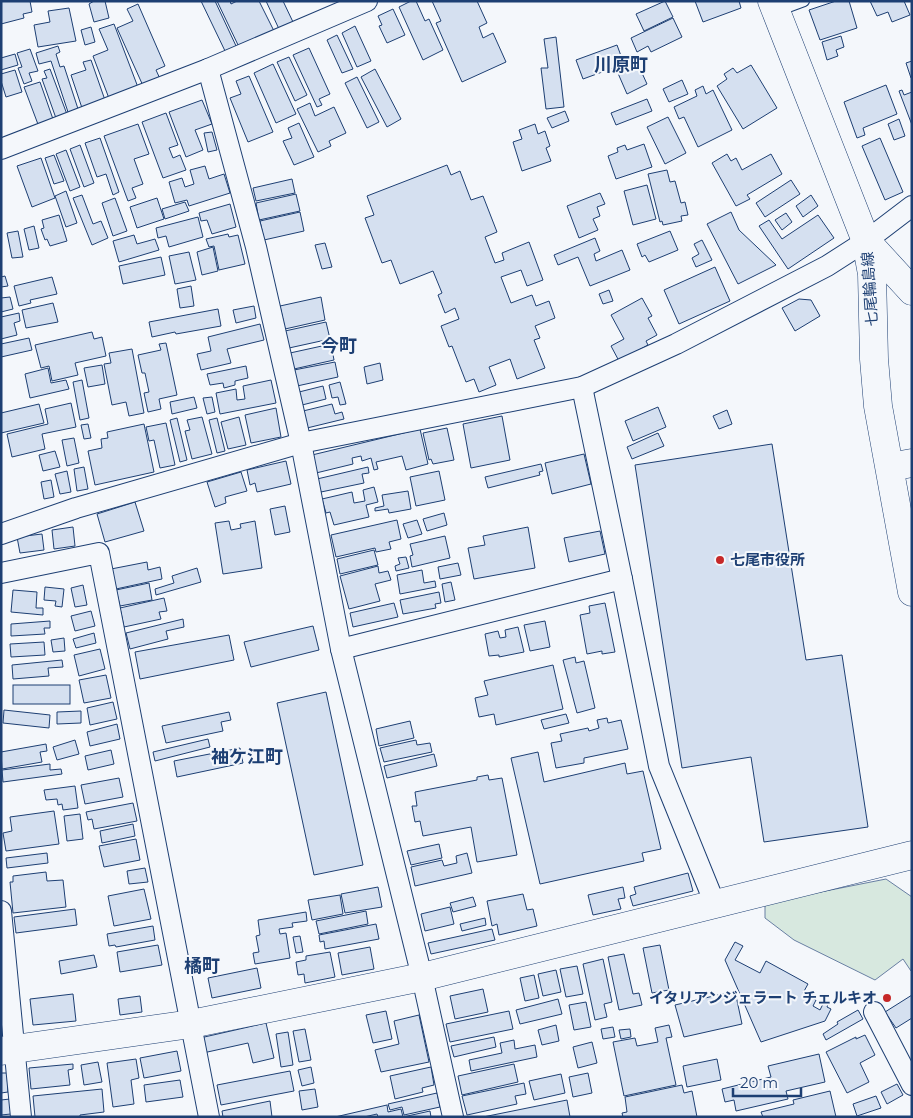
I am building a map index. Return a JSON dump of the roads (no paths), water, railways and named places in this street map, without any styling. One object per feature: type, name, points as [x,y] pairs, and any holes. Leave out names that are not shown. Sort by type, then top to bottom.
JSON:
[{"type":"street","points":[[2,147],[208,69],[367,1]]},
{"type":"street","name":"七尾輪島線","points":[[774,6],[866,241],[872,274],[874,359],[878,406],[901,465],[912,592]]},
{"type":"street","points":[[208,69],[256,247],[301,443],[341,649],[422,977],[454,1117]]},
{"type":"street","points":[[1,534],[76,508],[301,443],[582,387],[676,344],[827,266],[866,241],[912,206]]},
{"type":"street","points":[[866,241],[912,292]]},
{"type":"street","points":[[582,387],[659,766],[715,904]]},
{"type":"street","points":[[1,573],[99,554],[209,1117]]},
{"type":"street","points":[[341,649],[622,579]]},
{"type":"street","points":[[8,1050],[191,1024],[422,977],[912,854]]},
{"type":"street","points":[[1,912],[8,1050],[21,1117]]},
{"type":"street","points":[[874,1012],[912,1085]]},
{"type":"lane","points":[[774,6],[804,1]]},
{"type":"place","name":"七尾市役所","points":[[720,560]]},
{"type":"place","name":"イタリアンジェラート チェルキオ","points":[[887,998]]},
{"type":"district","name":"川原町","points":[[621,65]]},
{"type":"district","name":"今町","points":[[339,346]]},
{"type":"district","name":"袖ケ江町","points":[[247,757]]},
{"type":"district","name":"橘町","points":[[202,966]]}]
